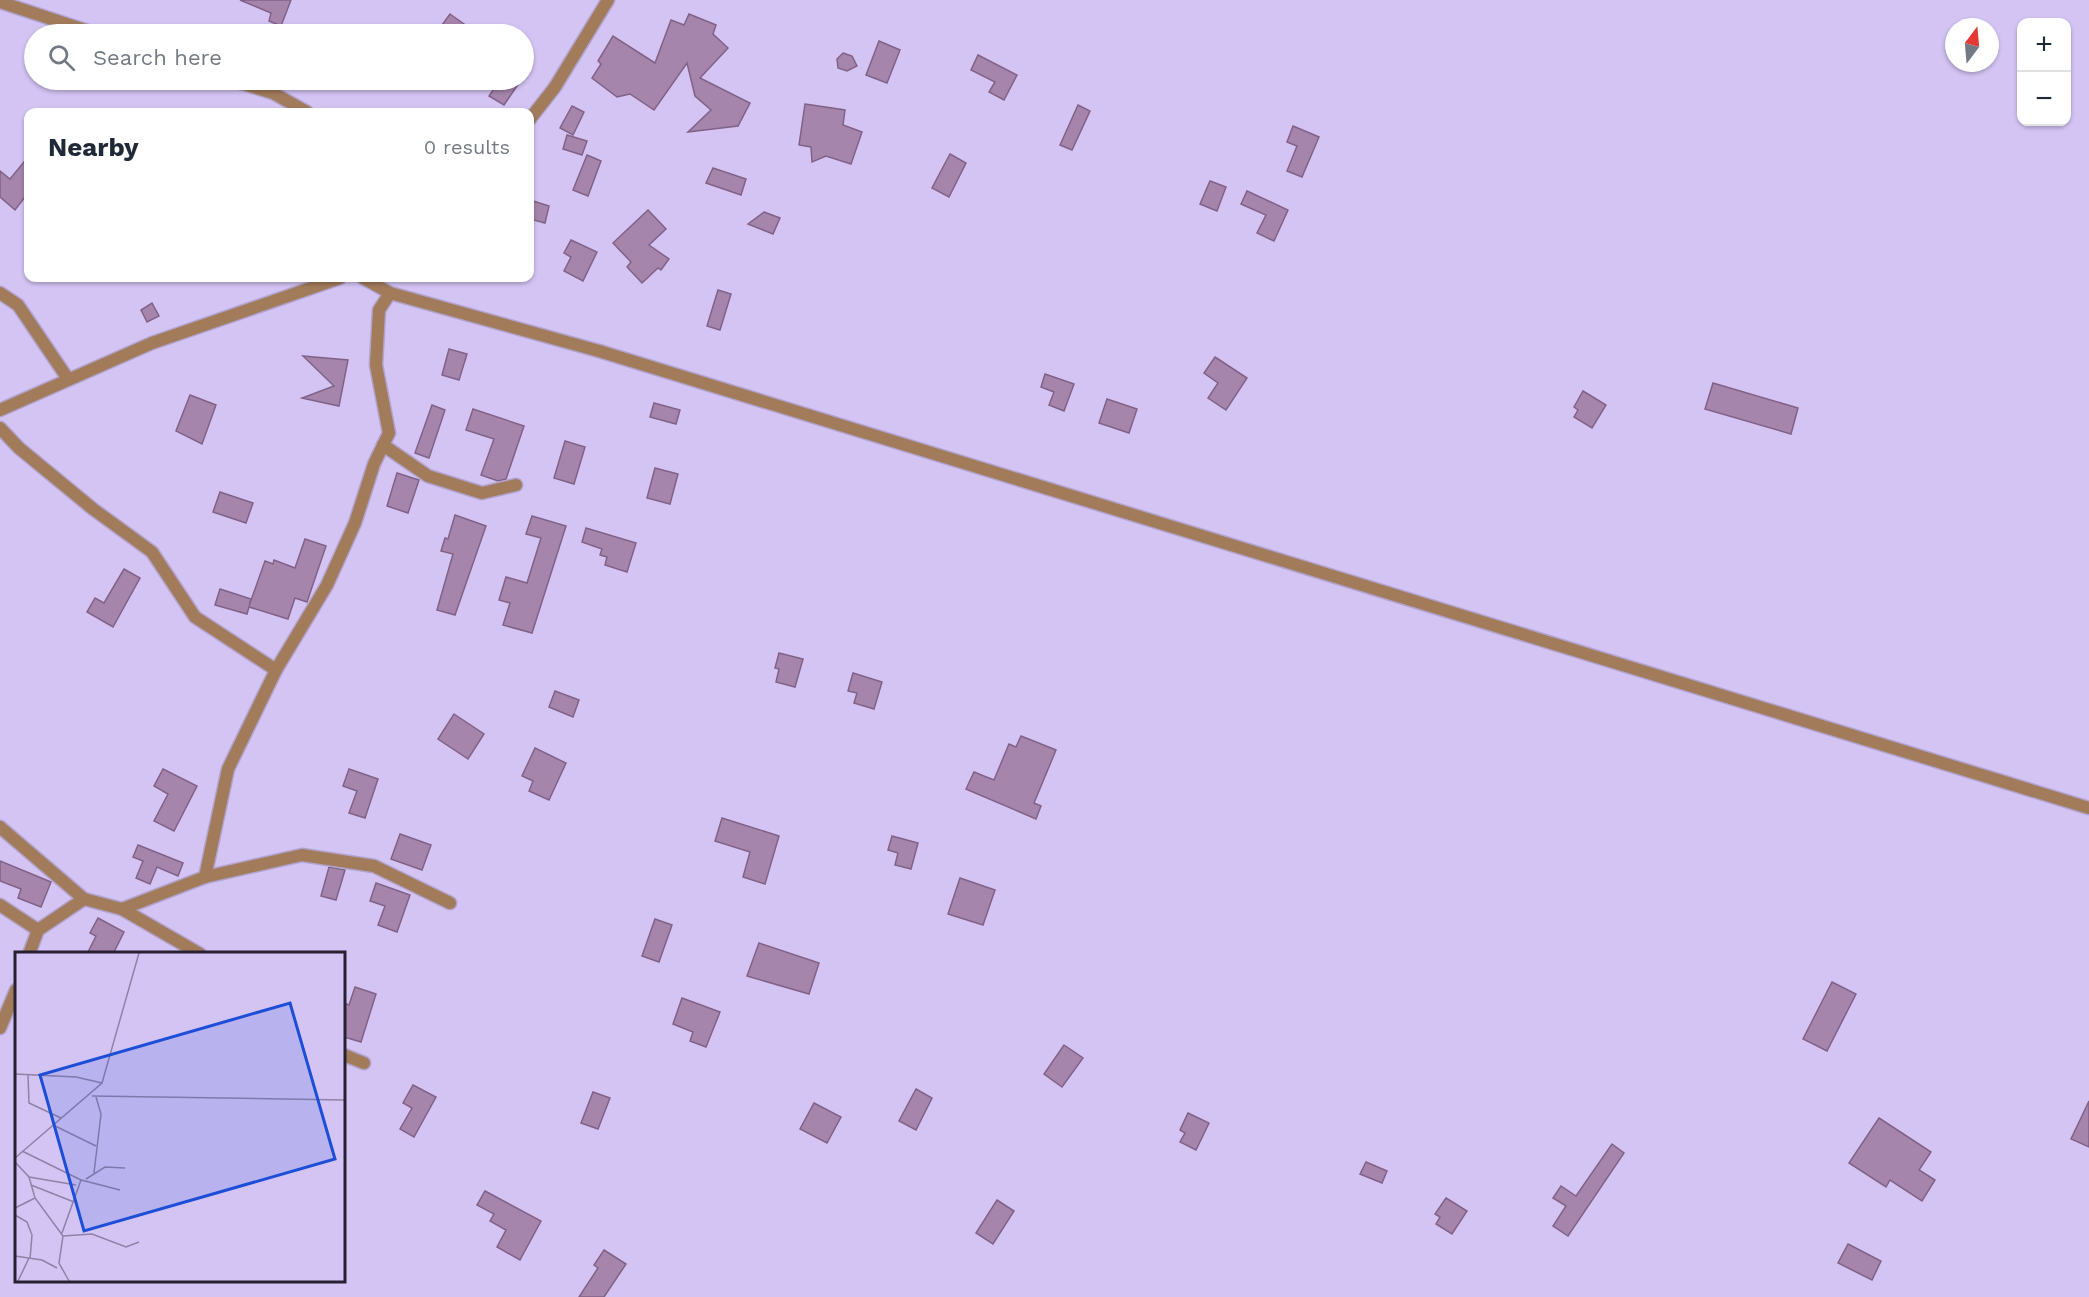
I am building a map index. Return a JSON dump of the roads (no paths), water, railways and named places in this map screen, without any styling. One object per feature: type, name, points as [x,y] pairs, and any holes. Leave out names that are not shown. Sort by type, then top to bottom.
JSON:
[{"type":"street","points":[[534,114],[555,87],[608,0]]},
{"type":"street","points":[[0,2],[67,24]]},
{"type":"street","points":[[263,90],[300,108]]},
{"type":"street","points":[[0,410],[152,343],[328,282]]},
{"type":"street","points":[[370,282],[390,293],[610,355],[2089,808]]},
{"type":"street","points":[[0,293],[18,305],[68,379]]},
{"type":"street","points":[[205,877],[228,769],[276,670],[327,585],[355,523],[374,464],[389,432],[376,365],[379,310],[390,293]]},
{"type":"street","points":[[0,428],[19,448],[93,509],[152,552],[195,617],[276,670]]},
{"type":"street","points":[[383,445],[428,476],[482,493],[516,485]]},
{"type":"street","points":[[0,827],[84,899],[122,909],[197,952]]},
{"type":"street","points":[[122,909],[205,877],[302,855],[374,866],[450,903]]},
{"type":"street","points":[[30,952],[38,930],[84,899]]},
{"type":"street","points":[[0,905],[38,930]]},
{"type":"street","points":[[0,1028],[6,1019],[15,993]]},
{"type":"street","points":[[345,1055],[364,1063]]}]
